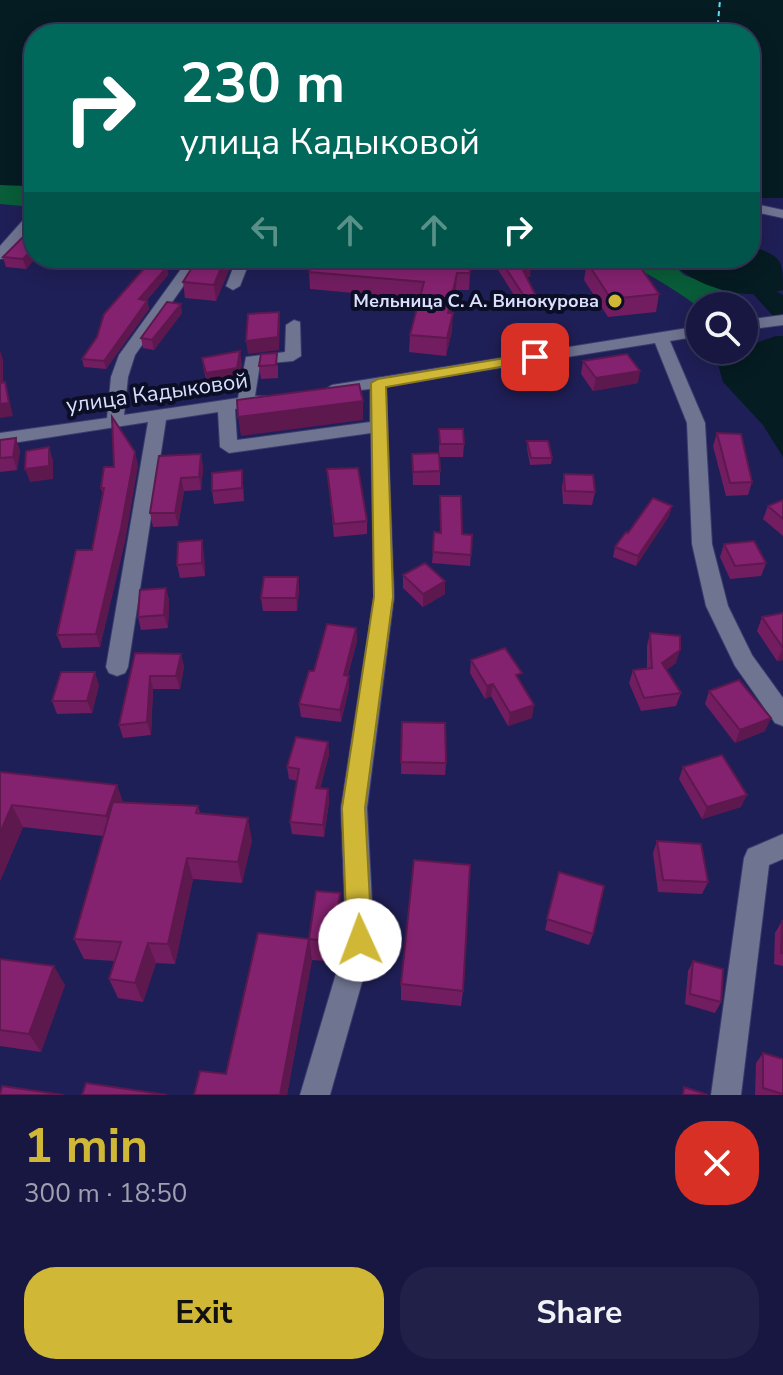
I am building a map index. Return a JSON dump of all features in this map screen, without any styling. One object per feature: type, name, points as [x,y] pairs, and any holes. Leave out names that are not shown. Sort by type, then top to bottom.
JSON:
[{"type":"street","points":[[760,209],[783,214]]},
{"type":"street","points":[[0,255],[24,230]]},
{"type":"street","points":[[115,420],[121,370],[144,329],[191,268]]},
{"type":"street","points":[[233,286],[240,268]]},
{"type":"street","points":[[758,323],[783,320]]},
{"type":"street","points":[[246,402],[252,360],[293,356],[294,325]]},
{"type":"street","points":[[320,392],[686,333]]},
{"type":"street","points":[[660,336],[696,423],[702,544],[717,606],[743,660],[783,716]]},
{"type":"street","points":[[315,1095],[360,940],[354,808],[384,597],[378,383]]},
{"type":"street","name":"улица Кадыковой","points":[[0,439],[276,398]]},
{"type":"street","points":[[226,405],[229,447],[379,426]]},
{"type":"street","points":[[117,667],[158,414]]},
{"type":"street","points":[[726,1095],[757,858],[783,846]]},
{"type":"green space","points":[[0,185],[24,186],[24,206],[0,204]]},
{"type":"green space","points":[[634,268],[677,268],[684,275],[728,292],[686,292],[686,298]]},
{"type":"water","points":[[0,0],[783,0],[783,198],[760,198],[760,24],[24,24],[24,186],[0,185]]},
{"type":"water","points":[[760,249],[774,256],[781,264],[783,290],[758,294],[732,292],[705,284],[678,268],[760,268]]},
{"type":"water","points":[[783,336],[783,457],[763,425],[723,382],[718,364],[758,364],[758,342]]},
{"type":"building","points":[[24,236],[23,259],[3,257]]},
{"type":"building","points":[[144,268],[166,268],[139,299],[147,301],[104,361],[82,359],[97,337],[104,314]]},
{"type":"building","points":[[192,268],[221,268],[214,285],[183,282]]},
{"type":"building","points":[[311,268],[470,268],[470,273],[457,273],[448,313],[453,313],[447,338],[410,335],[424,282],[309,272]]},
{"type":"building","points":[[506,268],[522,268],[535,294],[526,299]]},
{"type":"building","points":[[591,268],[641,268],[659,294],[611,299]]},
{"type":"building","points":[[167,302],[181,304],[152,340],[141,338]]},
{"type":"building","points":[[279,312],[278,337],[246,341],[248,314]]},
{"type":"building","points":[[240,351],[237,368],[206,373],[202,358]]},
{"type":"building","points":[[277,353],[276,365],[259,366],[261,354]]},
{"type":"building","points":[[627,354],[640,371],[596,378],[583,361]]},
{"type":"building","points":[[5,382],[9,403],[0,404],[0,383]]},
{"type":"building","points":[[359,384],[363,401],[238,417],[237,400]]},
{"type":"building","points":[[112,417],[135,452],[96,634],[57,635],[76,550],[92,550],[104,488],[101,488],[104,467],[114,467]]},
{"type":"building","points":[[439,429],[463,429],[464,444],[440,444]]},
{"type":"building","points":[[717,433],[741,434],[752,482],[730,483]]},
{"type":"building","points":[[16,438],[13,457],[0,458],[0,440]]},
{"type":"building","points":[[527,441],[548,441],[552,458],[531,458]]},
{"type":"building","points":[[49,447],[49,466],[25,469],[26,451]]},
{"type":"building","points":[[439,453],[440,471],[413,472],[412,454]]},
{"type":"building","points":[[201,454],[199,477],[181,478],[175,513],[150,513],[159,456]]},
{"type":"building","points":[[358,468],[367,521],[334,524],[327,469]]},
{"type":"building","points":[[242,470],[242,488],[212,491],[212,473]]},
{"type":"building","points":[[564,474],[593,475],[595,492],[565,491]]},
{"type":"building","points":[[440,496],[461,496],[462,534],[472,535],[471,555],[433,552],[434,532],[441,533]]},
{"type":"building","points":[[653,498],[672,506],[638,556],[615,547],[628,533]]},
{"type":"building","points":[[783,500],[783,519],[768,506]]},
{"type":"building","points":[[202,540],[202,563],[177,565],[178,542]]},
{"type":"building","points":[[754,541],[766,563],[735,566],[724,544]]},
{"type":"building","points":[[425,563],[445,581],[423,594],[403,575]]},
{"type":"building","points":[[264,577],[298,577],[296,598],[261,598]]},
{"type":"building","points":[[166,588],[164,615],[138,617],[140,590]]},
{"type":"building","points":[[783,613],[783,648],[762,617]]},
{"type":"building","points":[[327,624],[356,628],[344,675],[349,676],[340,710],[299,704],[309,671],[314,671]]},
{"type":"building","points":[[650,633],[680,636],[680,650],[662,663],[681,693],[644,698],[633,670],[652,668]]},
{"type":"building","points":[[505,648],[522,673],[516,675],[534,705],[510,713],[493,684],[487,686],[471,660]]},
{"type":"building","points":[[135,653],[181,654],[176,676],[150,676],[147,722],[119,725]]},
{"type":"building","points":[[61,672],[95,672],[87,701],[52,701]]},
{"type":"building","points":[[739,680],[771,718],[740,730],[709,691]]},
{"type":"building","points":[[402,722],[445,723],[446,763],[401,762]]},
{"type":"building","points":[[296,737],[328,742],[316,788],[328,789],[323,825],[290,822],[299,769],[287,767]]},
{"type":"building","points":[[722,755],[747,795],[707,807],[683,767]]},
{"type":"building","points":[[0,772],[117,785],[106,816],[12,805],[0,833]]},
{"type":"building","points":[[113,802],[198,806],[196,813],[248,818],[238,862],[187,858],[168,944],[148,943],[135,983],[109,979],[121,942],[74,939]]},
{"type":"building","points":[[657,841],[701,844],[708,882],[663,880]]},
{"type":"building","points":[[414,860],[470,865],[463,991],[401,984]]},
{"type":"building","points":[[559,872],[604,886],[593,934],[547,919]]},
{"type":"building","points":[[316,891],[340,893],[334,942],[309,939]]},
{"type":"building","points":[[782,921],[783,953],[781,953]]},
{"type":"building","points":[[258,933],[309,939],[280,1095],[194,1095],[200,1071],[226,1074]]},
{"type":"building","points":[[0,959],[54,966],[29,1034],[0,1030]]},
{"type":"building","points":[[693,961],[723,969],[721,1002],[690,994]]},
{"type":"building","points":[[763,1053],[783,1059],[783,1094],[763,1088]]},
{"type":"building","points":[[86,1083],[167,1095],[82,1095]]},
{"type":"building","points":[[2,1086],[64,1095],[0,1095]]},
{"type":"building","points":[[684,1087],[708,1095],[683,1095]]},
{"type":"waterway","points":[[767,295],[783,310]]},
{"type":"ferry route","points":[[718,24],[720,0]]},
{"type":"place","name":"Мельница С. А. Винокурова","points":[[615,301]]},
{"type":"route","points":[[360,940],[354,808],[384,597],[378,383],[535,357]]}]
